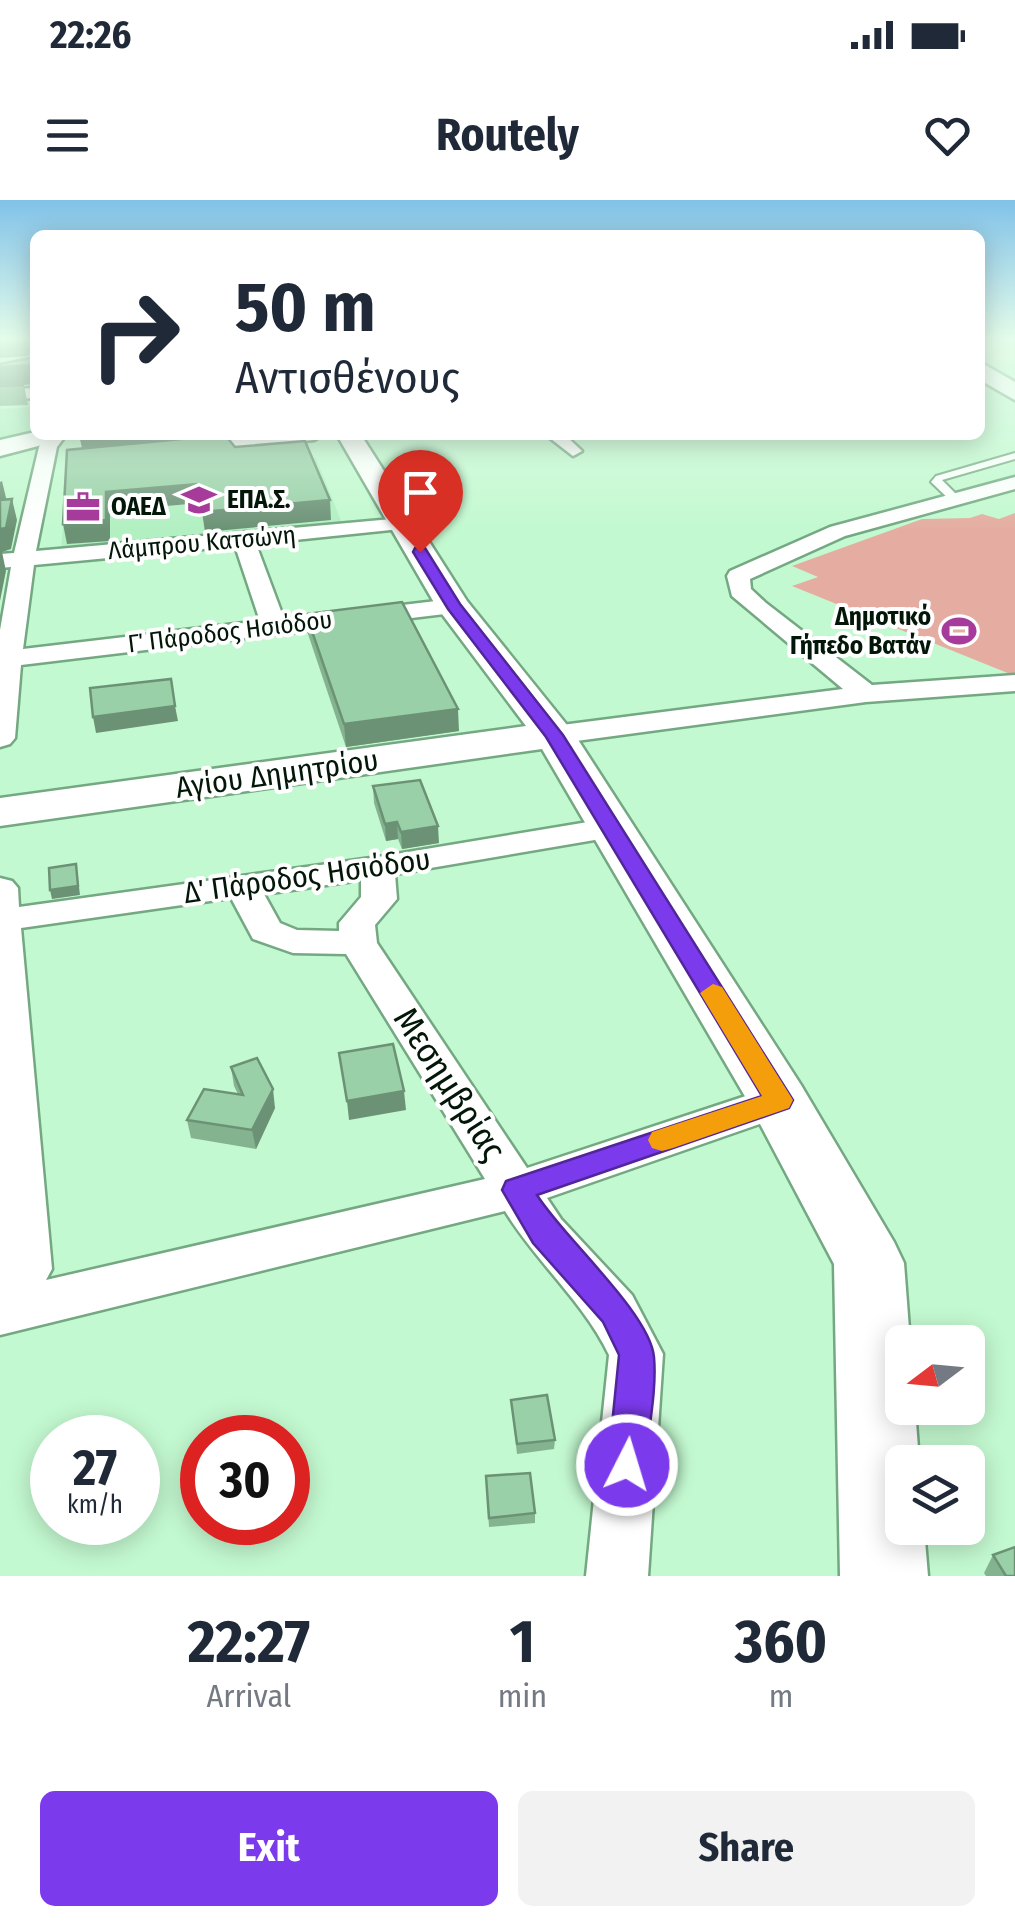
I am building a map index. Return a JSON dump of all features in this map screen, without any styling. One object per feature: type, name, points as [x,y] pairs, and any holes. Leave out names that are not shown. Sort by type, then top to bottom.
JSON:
[{"type":"street","points":[[0,448],[33,440]]},
{"type":"street","points":[[0,738],[11,560],[27,510],[55,460],[54,440]]},
{"type":"street","points":[[164,449],[260,440]]},
{"type":"street","points":[[352,440],[453,606],[554,735],[779,1100],[869,1262],[884,1576]]},
{"type":"street","points":[[561,440],[573,451]]},
{"type":"street","points":[[866,694],[757,608],[740,591],[738,576],[756,565],[823,540],[1015,483]]},
{"type":"street","name":"Λάμπρου Κατσώνη","points":[[11,560],[403,524]]},
{"type":"street","points":[[242,539],[274,626]]},
{"type":"street","name":"Γ΄ Πάροδος Ησιόδου","points":[[4,667],[274,626],[453,606]]},
{"type":"street","points":[[554,735],[866,694],[1015,683]]},
{"type":"street","name":"Αγίου Δημητρίου","points":[[0,812],[554,735]]},
{"type":"street","name":"Δ΄ Πάροδος Ησιόδου","points":[[1,904],[242,886],[612,828]]},
{"type":"street","points":[[242,886],[266,931],[294,941],[358,943],[357,923],[379,899],[378,867]]},
{"type":"street","points":[[0,1310],[28,1269],[1,904]]},
{"type":"street","name":"Μεσημβρίας","points":[[358,943],[544,1234],[614,1312],[636,1354],[617,1576]]},
{"type":"street","points":[[0,1310],[517,1190],[779,1100]]},
{"type":"lane","points":[[957,501],[936,482],[939,478],[1015,456]]},
{"type":"shaded area","points":[[30,407],[30,436],[11,442],[0,437],[0,409]]},
{"type":"shaded area","name":"ΕΠΑ.Σ.","points":[[316,458],[342,523],[61,548],[68,478]]},
{"type":"shaded area","name":"Δημοτικό Γήπεδο Βατάν","points":[[1015,513],[1015,676],[792,586],[818,577],[792,566],[922,519],[982,514],[999,519]]},
{"type":"building","points":[[172,440],[229,440],[235,447],[305,441],[330,500],[202,512],[197,484],[106,492],[106,520],[63,524],[67,450]]},
{"type":"building","points":[[12,499],[6,528],[0,529],[0,500]]},
{"type":"building","points":[[402,602],[458,709],[344,724],[306,614]]},
{"type":"building","points":[[171,679],[175,706],[93,717],[90,688]]},
{"type":"building","points":[[420,780],[438,826],[401,832],[397,822],[385,824],[373,786]]},
{"type":"building","points":[[76,864],[78,886],[50,890],[49,868]]},
{"type":"building","points":[[393,1044],[404,1091],[347,1101],[339,1053]]},
{"type":"building","points":[[257,1058],[273,1089],[252,1130],[187,1120],[204,1089],[243,1095],[231,1067]]},
{"type":"building","points":[[547,1395],[555,1440],[517,1444],[511,1400]]},
{"type":"building","points":[[530,1473],[535,1513],[489,1518],[486,1476]]},
{"type":"building","points":[[1015,1547],[1015,1576],[1006,1576],[993,1555]]},
{"type":"slow traffic","points":[[662,1140],[779,1100],[713,993]]},
{"type":"place","name":"ΕΠΑ.Σ.","points":[[199,500]]},
{"type":"place","name":"ΟΑΕΔ","points":[[83,507]]},
{"type":"place","name":"Δημοτικό Γήπεδο Βατάν","points":[[959,631]]},
{"type":"route","points":[[420,552],[453,606],[554,735],[779,1100],[517,1190],[544,1234],[614,1312],[636,1354],[627,1465]]}]
